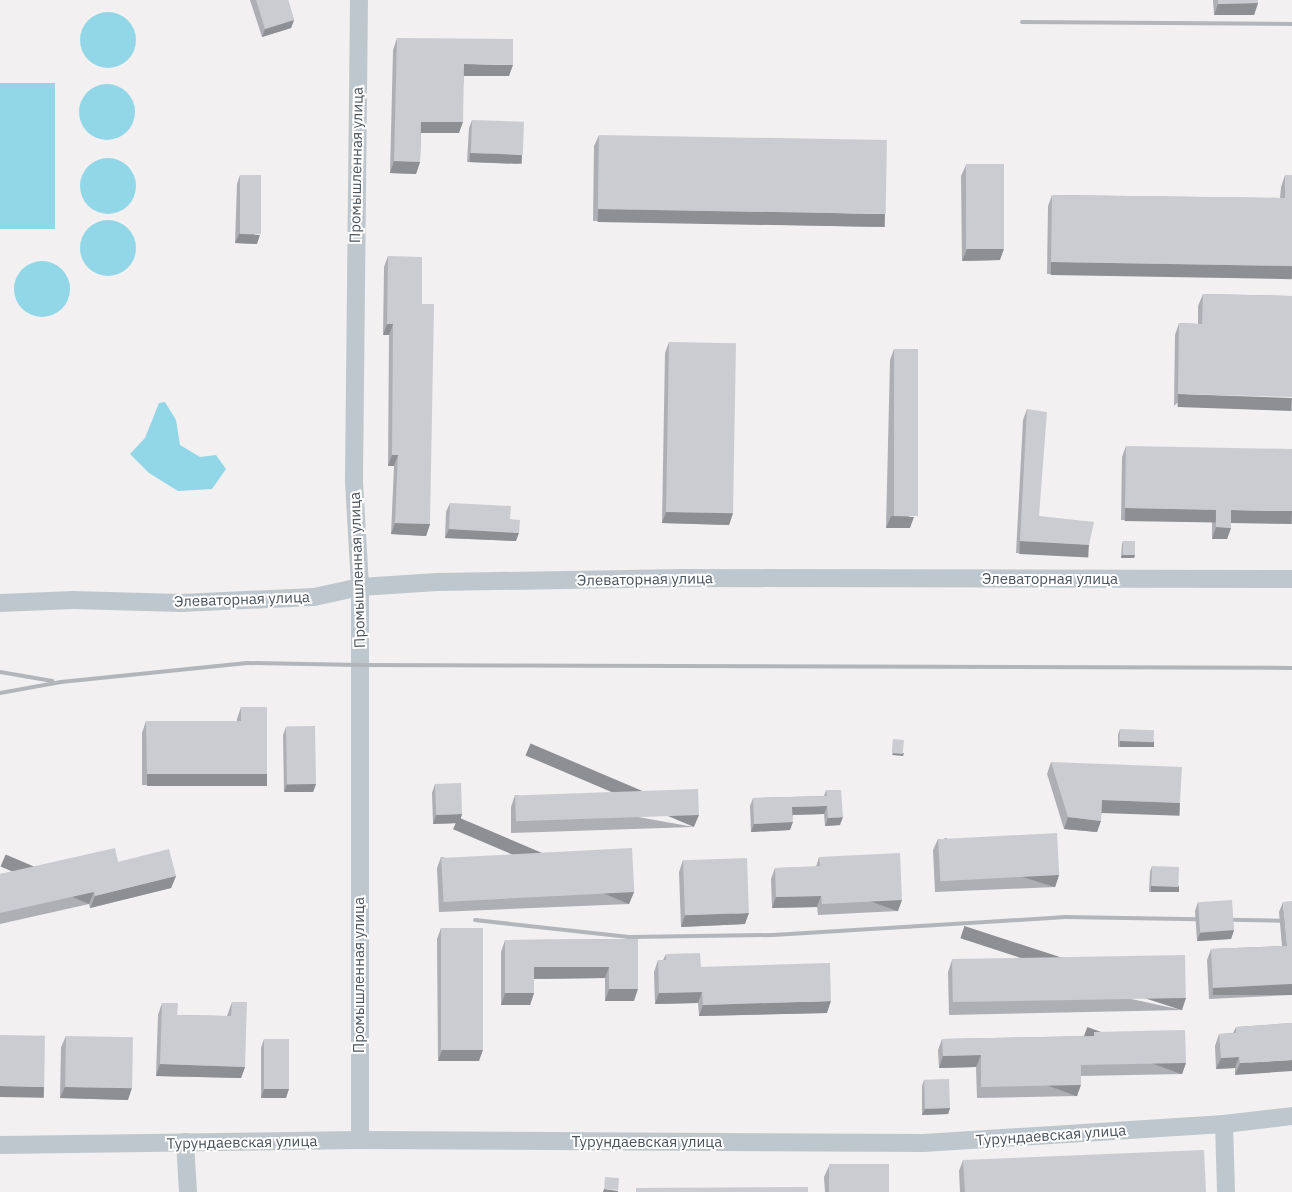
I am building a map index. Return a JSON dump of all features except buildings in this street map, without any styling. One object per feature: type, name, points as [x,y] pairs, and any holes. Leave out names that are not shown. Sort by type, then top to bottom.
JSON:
[{"type":"street","name":"Промышленная улица","points":[[359,0],[354,482],[360,587],[360,1140]]},
{"type":"street","name":"Элеваторная улица","points":[[0,603],[73,600],[181,603],[314,597],[360,587],[437,582],[684,578],[1292,579]]},
{"type":"street","name":"Турундаевская улица","points":[[0,1144],[360,1140],[923,1143],[1224,1124],[1292,1116]]},
{"type":"street","points":[[1224,1124],[1226,1192]]},
{"type":"street","points":[[185,1142],[188,1192]]},
{"type":"water","points":[[108,12],[119,14],[128,20],[134,29],[136,40],[134,51],[128,60],[119,66],[108,68],[97,66],[88,60],[82,51],[80,40],[82,29],[88,20],[97,14]]},
{"type":"water","points":[[0,83],[55,83],[55,229],[0,229]]},
{"type":"water","points":[[107,84],[118,86],[127,92],[133,101],[135,112],[133,123],[127,132],[118,138],[107,140],[96,138],[87,132],[81,123],[79,112],[81,101],[87,92],[96,86]]},
{"type":"water","points":[[108,158],[119,160],[128,166],[134,175],[136,186],[134,197],[128,206],[119,212],[108,214],[97,212],[88,206],[82,197],[80,186],[82,175],[88,166],[97,160]]},
{"type":"water","points":[[108,220],[119,222],[128,228],[134,237],[136,248],[134,259],[128,268],[119,274],[108,276],[97,274],[88,268],[82,259],[80,248],[82,237],[88,228],[97,222]]},
{"type":"water","points":[[42,261],[53,263],[62,269],[68,278],[70,289],[68,300],[62,309],[53,315],[42,317],[31,315],[22,309],[16,300],[14,289],[16,278],[22,269],[31,263]]},
{"type":"water","points":[[165,402],[176,420],[180,445],[200,457],[216,455],[226,469],[212,489],[178,491],[149,473],[130,454],[145,438],[159,403]]},
{"type":"railway","points":[[1022,22],[1292,24]]},
{"type":"railway","points":[[0,693],[61,682],[247,663],[1292,668]]},
{"type":"railway","points":[[0,672],[52,681]]},
{"type":"railway","points":[[475,920],[629,937],[773,935],[1065,917],[1292,921]]}]
